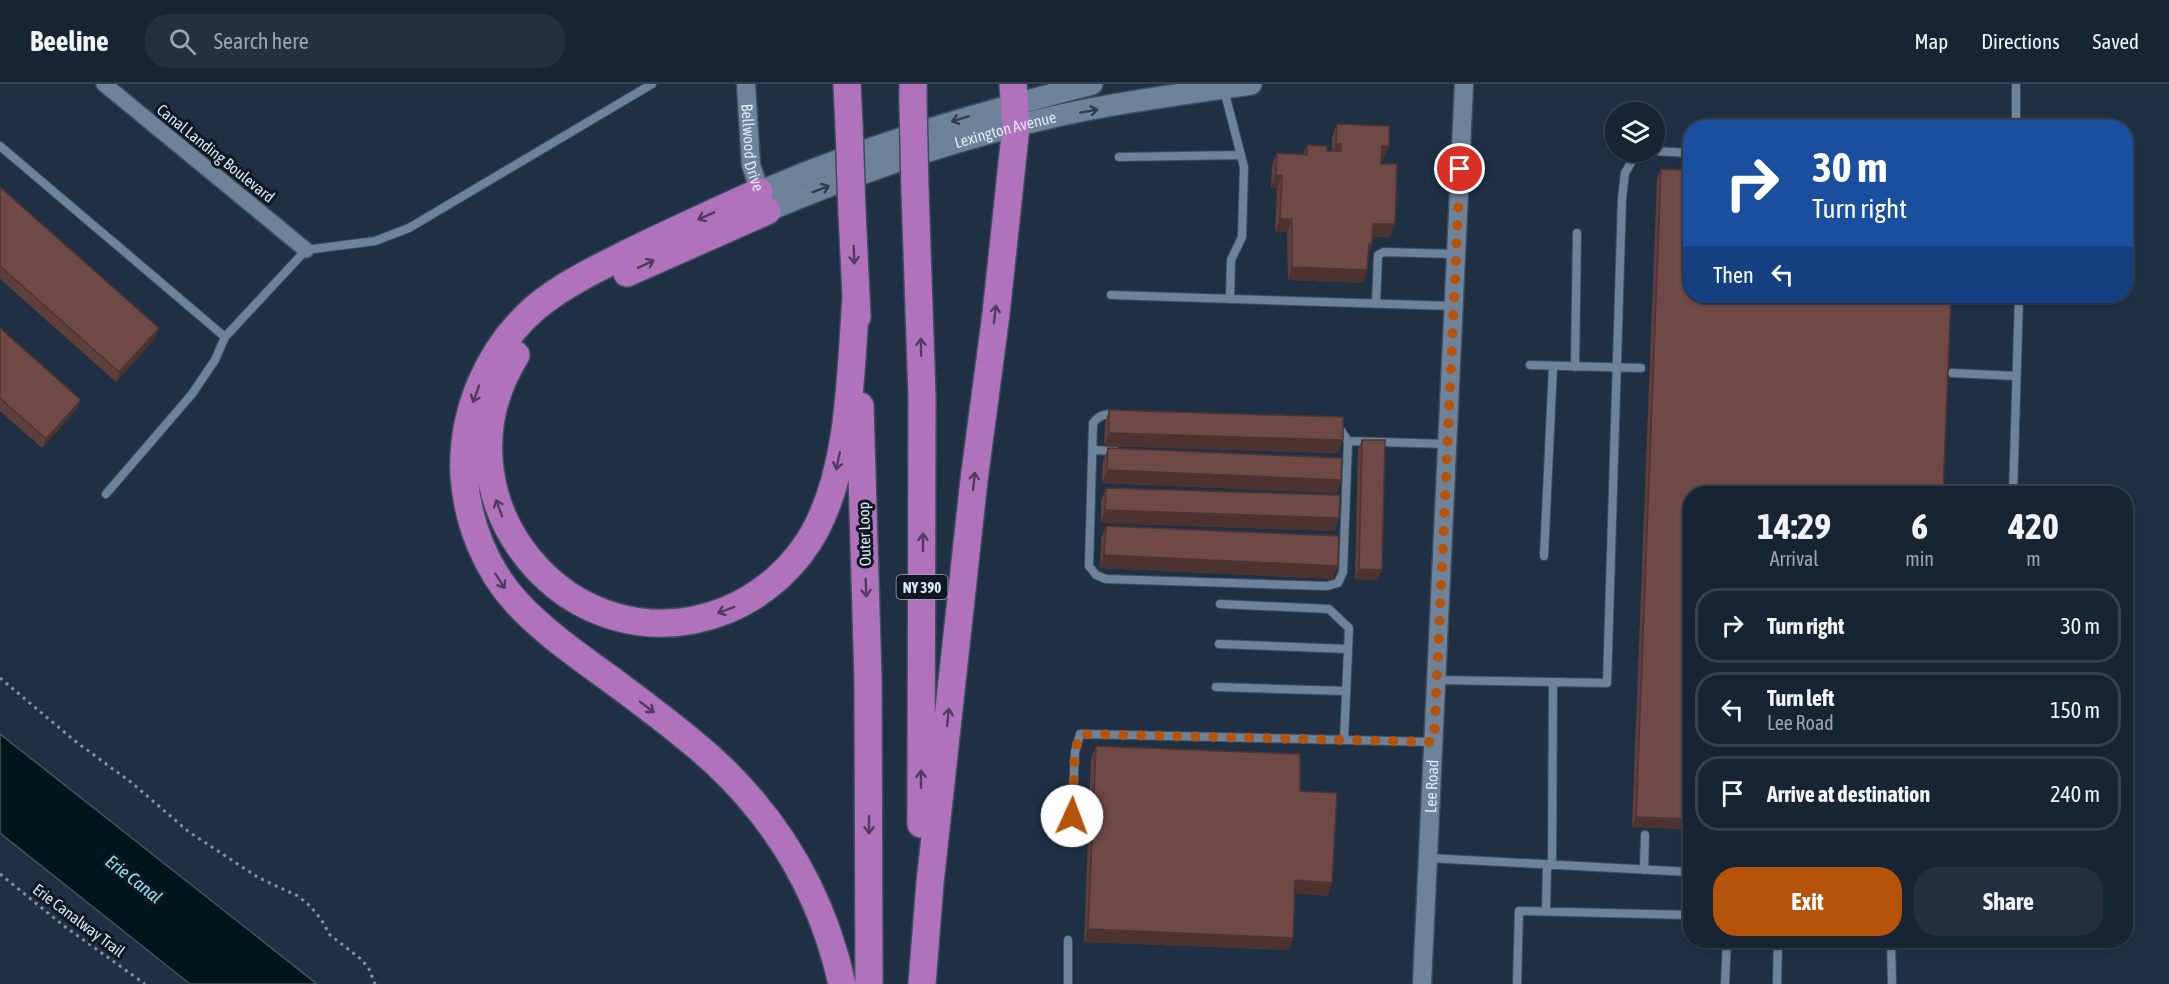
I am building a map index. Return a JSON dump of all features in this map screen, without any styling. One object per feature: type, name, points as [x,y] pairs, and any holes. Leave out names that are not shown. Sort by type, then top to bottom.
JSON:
[{"type":"highway","name":"Outer Loop","points":[[847,84],[868,679],[869,984]]},
{"type":"highway","name":"NY 390","points":[[913,94],[922,443],[921,984]]},
{"type":"highway","points":[[921,984],[934,843],[973,489],[996,314],[1015,104]]},
{"type":"highway","points":[[763,201],[691,244],[576,298],[545,320],[516,354],[504,376],[492,410],[488,441],[489,465],[495,496],[504,521],[521,551],[540,573],[561,591],[596,610],[624,619],[658,623],[685,621],[721,612],[746,601],[776,579],[795,560],[811,538],[831,490],[844,428],[856,299]]},
{"type":"highway","points":[[763,201],[659,237],[592,271],[552,295],[527,315],[502,346],[477,392],[466,437],[464,479],[478,538],[493,570],[520,606],[548,632],[701,750],[731,778],[767,820],[793,858],[811,891],[832,944],[842,984]]},
{"type":"main road","name":"Lexington Avenue","points":[[763,201],[897,162],[1015,104],[1092,84]]},
{"type":"main road","name":"Lexington Avenue","points":[[1015,104],[1064,115],[1251,84]]},
{"type":"street","name":"Canal Landing Boulevard","points":[[104,84],[306,250]]},
{"type":"street","name":"Bellwood Drive","points":[[746,84],[752,172],[763,201]]},
{"type":"street","name":"Lee Road","points":[[1422,984],[1464,84]]},
{"type":"lane","points":[[106,494],[192,394],[215,360],[225,337],[306,250],[375,241],[409,228],[652,84]]},
{"type":"lane","points":[[2016,84],[2016,120]]},
{"type":"lane","points":[[1224,88],[1244,167],[1242,237],[1231,260],[1230,299]]},
{"type":"lane","points":[[0,146],[225,337]]},
{"type":"lane","points":[[1665,152],[1683,153]]},
{"type":"lane","points":[[1119,157],[1241,155]]},
{"type":"lane","points":[[1436,680],[1607,683],[1622,198],[1625,173],[1631,162]]},
{"type":"lane","points":[[1575,367],[1577,233]]},
{"type":"lane","points":[[1376,304],[1378,255],[1384,252],[1456,254]]},
{"type":"lane","points":[[1111,295],[1454,307]]},
{"type":"lane","points":[[2013,486],[2019,303]]},
{"type":"lane","points":[[1530,365],[1641,369]]},
{"type":"lane","points":[[1544,556],[1553,366]]},
{"type":"lane","points":[[1952,374],[2016,376]]},
{"type":"lane","points":[[1129,415],[1106,414],[1098,417],[1094,423],[1089,566],[1096,574],[1106,579],[1327,586],[1338,583],[1343,573],[1348,441],[1337,424],[1325,424]]},
{"type":"lane","points":[[1348,441],[1447,444]]},
{"type":"lane","points":[[1093,450],[1127,452]]},
{"type":"lane","points":[[1336,460],[1347,460]]},
{"type":"lane","points":[[1092,490],[1103,491]]},
{"type":"lane","points":[[1334,499],[1346,499]]},
{"type":"lane","points":[[1090,530],[1102,530]]},
{"type":"lane","points":[[1333,538],[1344,539]]},
{"type":"lane","points":[[1221,604],[1329,609],[1349,628],[1344,740]]},
{"type":"lane","points":[[1218,644],[1348,649]]},
{"type":"lane","points":[[1546,912],[1550,865],[1553,682]]},
{"type":"lane","points":[[1216,687],[1346,691]]},
{"type":"lane","points":[[1072,816],[1075,752],[1080,734],[1434,742]]},
{"type":"lane","points":[[1644,870],[1645,835]]},
{"type":"lane","points":[[1428,858],[1683,872]]},
{"type":"lane","points":[[1517,984],[1519,911],[1683,915]]},
{"type":"lane","points":[[1068,940],[1068,984]]},
{"type":"lane","points":[[1725,984],[1727,948]]},
{"type":"lane","points":[[1776,984],[1778,948]]},
{"type":"lane","points":[[1892,948],[1892,984]]},
{"type":"path","points":[[0,678],[75,741],[132,783],[189,832],[250,873],[298,896],[321,919],[330,935],[361,959],[369,969],[375,984]]},
{"type":"path","name":"Erie Canalway Trail","points":[[0,874],[64,926],[145,984]]},
{"type":"water","name":"Erie Canal","points":[[0,734],[317,984],[190,984],[0,833]]},
{"type":"building","points":[[1337,124],[1389,126],[1389,146],[1382,146],[1381,164],[1397,164],[1395,224],[1373,224],[1367,270],[1292,267],[1292,219],[1280,219],[1282,175],[1276,175],[1277,153],[1307,155],[1307,145],[1327,146],[1327,151],[1341,151],[1341,144],[1336,144]]},
{"type":"building","points":[[1661,169],[1683,170],[1683,303],[1951,303],[1943,486],[1683,486],[1683,819],[1636,817]]},
{"type":"building","points":[[0,187],[159,328],[119,372],[0,266]]},
{"type":"building","points":[[0,328],[81,400],[46,439],[0,398]]},
{"type":"building","points":[[1109,410],[1343,417],[1343,440],[1109,433]]},
{"type":"building","points":[[1362,440],[1385,440],[1382,570],[1359,569]]},
{"type":"building","points":[[1108,448],[1342,458],[1341,480],[1107,470]]},
{"type":"building","points":[[1106,488],[1340,495],[1339,518],[1105,510]]},
{"type":"building","points":[[1106,526],[1339,536],[1338,566],[1104,555]]},
{"type":"building","points":[[1096,746],[1300,754],[1300,791],[1337,793],[1332,883],[1295,880],[1293,938],[1088,929]]},
{"type":"route","points":[[1072,816],[1075,752],[1080,734],[1434,742],[1460,169]]}]
